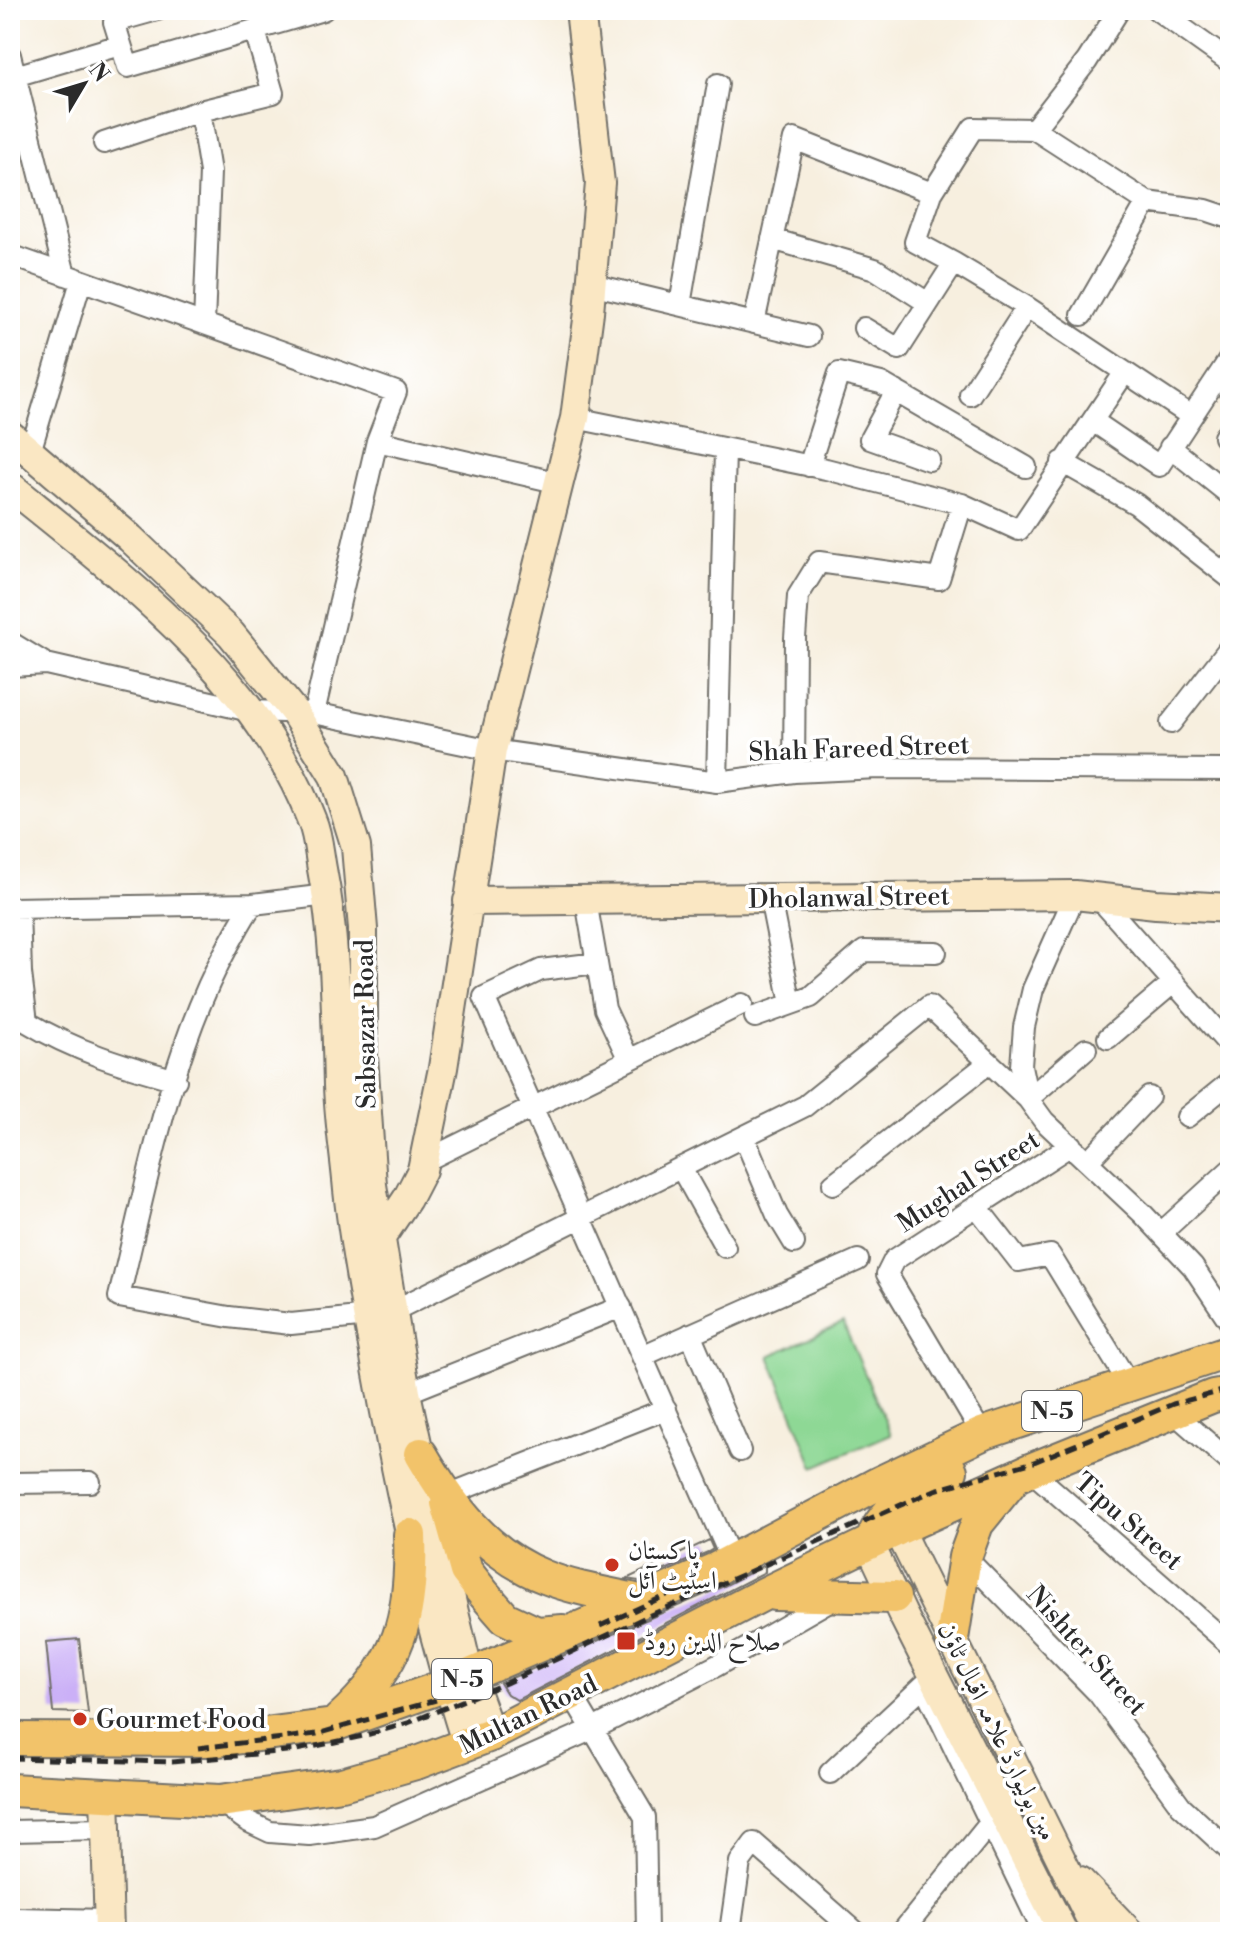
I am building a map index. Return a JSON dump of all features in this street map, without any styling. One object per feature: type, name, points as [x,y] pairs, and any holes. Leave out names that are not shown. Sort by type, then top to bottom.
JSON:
[{"type":"main road","points":[[382,1236],[407,1199],[423,1162],[443,1068],[492,750],[575,418],[600,183],[580,10]]},
{"type":"main road","name":"Sabsazar Road","points":[[25,443],[231,634],[304,713],[334,776],[356,847],[363,929],[360,1190],[382,1236],[381,1313],[421,1454],[458,1680]]},
{"type":"main road","name":"Sabsazar Road","points":[[10,486],[146,599],[213,666],[250,711],[287,770],[313,823],[327,895],[338,1013],[338,1089],[360,1190],[381,1313],[410,1535],[479,1740]]},
{"type":"main road","name":"Dholanwal Street","points":[[468,901],[1087,897],[1230,908]]},
{"type":"main road","name":"N-5","points":[[10,1739],[219,1740],[334,1725],[458,1680],[724,1565],[879,1483],[982,1434],[1230,1351]]},
{"type":"main road","name":"Multan Road","points":[[10,1790],[220,1801],[342,1784],[419,1762],[479,1740],[882,1533],[1173,1412],[1213,1396],[1230,1393]]},
{"type":"main road","points":[[724,1565],[845,1525],[882,1533],[916,1489],[1077,1403]]},
{"type":"main road","points":[[421,1454],[445,1496],[462,1517],[513,1562],[545,1577],[640,1601]]},
{"type":"main road","points":[[952,1639],[965,1557],[977,1524],[1023,1473]]},
{"type":"main road","points":[[445,1496],[466,1571],[505,1618],[537,1633],[568,1631]]},
{"type":"main road","name":"مین بولیوارڈ علامہ اقبال ٹاؤن","points":[[882,1533],[887,1597],[1063,1932]]},
{"type":"main road","name":"مین بولیوارڈ علامہ اقبال ٹاؤن","points":[[882,1533],[952,1639],[1064,1865],[1109,1925],[1129,1932]]},
{"type":"main road","points":[[334,1725],[364,1698],[397,1648],[412,1582],[410,1535]]},
{"type":"main road","points":[[764,1594],[887,1597]]},
{"type":"main road","points":[[105,1795],[109,1926]]},
{"type":"street","points":[[157,10],[114,22],[128,67],[255,31],[290,15],[323,10]]},
{"type":"street","points":[[1034,129],[1087,61],[1119,10]]},
{"type":"street","points":[[1157,10],[1230,62]]},
{"type":"street","points":[[104,143],[200,111],[273,93],[255,31]]},
{"type":"street","points":[[15,76],[120,45]]},
{"type":"street","points":[[10,55],[73,278],[25,443]]},
{"type":"street","points":[[680,305],[718,84]]},
{"type":"street","points":[[200,111],[210,172],[204,324]]},
{"type":"street","points":[[1191,416],[1027,307],[915,242],[932,193],[973,128],[1034,129],[1147,202],[1206,210],[1230,218]]},
{"type":"street","points":[[754,323],[794,139],[932,193]]},
{"type":"street","points":[[1082,315],[1147,202]]},
{"type":"street","points":[[772,239],[875,269],[928,303]]},
{"type":"street","points":[[10,255],[396,392],[377,441],[304,713]]},
{"type":"street","points":[[864,328],[899,349],[954,263]]},
{"type":"street","points":[[591,284],[809,336]]},
{"type":"street","points":[[970,395],[1027,307]]},
{"type":"street","points":[[1093,421],[1159,466],[1230,358]]},
{"type":"street","points":[[575,418],[809,466],[962,504],[1019,530],[1125,372]]},
{"type":"street","points":[[809,466],[839,373],[881,383],[1026,467]]},
{"type":"street","points":[[896,391],[870,439],[929,460]]},
{"type":"street","points":[[10,422],[25,443]]},
{"type":"street","points":[[377,441],[560,483]]},
{"type":"street","points":[[1170,447],[1230,495]]},
{"type":"street","points":[[717,782],[725,449]]},
{"type":"street","points":[[1062,462],[1136,504],[1230,578]]},
{"type":"street","points":[[794,772],[798,596],[819,562],[939,579],[962,504]]},
{"type":"street","points":[[10,642],[46,664]]},
{"type":"street","points":[[1171,723],[1230,647]]},
{"type":"street","points":[[10,666],[46,664]]},
{"type":"street","name":"Shah Fareed Street","points":[[46,664],[250,711],[304,713],[492,750],[717,782],[794,772],[878,768],[1230,770]]},
{"type":"street","points":[[176,1080],[115,1064],[60,1042],[27,1022],[12,908],[253,904],[327,895]]},
{"type":"street","points":[[1028,1099],[1021,1066],[1024,1027],[1033,989],[1087,897],[1174,982],[1230,1046]]},
{"type":"street","points":[[770,898],[791,1004]]},
{"type":"street","points":[[586,901],[605,1009],[629,1060]]},
{"type":"street","points":[[253,904],[210,980],[150,1167],[119,1297],[229,1317],[291,1324],[381,1313],[805,1106],[929,1006],[1028,1099],[1044,1121],[1161,1233],[1193,1267],[1230,1322]]},
{"type":"street","points":[[423,1162],[629,1060],[749,1010],[791,1004],[811,997],[864,951],[936,952]]},
{"type":"street","points":[[597,963],[541,970],[484,997],[666,1409],[724,1565]]},
{"type":"street","points":[[1108,1038],[1174,982]]},
{"type":"street","points":[[1028,1099],[1086,1049]]},
{"type":"street","points":[[833,1184],[989,1063]]},
{"type":"street","points":[[1187,1117],[1230,1082]]},
{"type":"street","points":[[1088,1161],[1149,1097]]},
{"type":"street","points":[[744,1137],[777,1215],[794,1243]]},
{"type":"street","name":"Mughal Street","points":[[982,1434],[887,1274],[894,1260],[1071,1145]]},
{"type":"street","points":[[681,1168],[725,1247]]},
{"type":"street","points":[[1161,1233],[1230,1170]]},
{"type":"street","points":[[977,1207],[1019,1261],[1050,1255],[1129,1384]]},
{"type":"street","points":[[642,1356],[858,1260]]},
{"type":"street","points":[[406,1393],[621,1307]]},
{"type":"street","points":[[690,1334],[740,1451]]},
{"type":"street","points":[[445,1496],[666,1409]]},
{"type":"street","points":[[1173,1412],[1230,1462]]},
{"type":"street","name":"Tipu Street","points":[[1023,1473],[1230,1645]]},
{"type":"street","points":[[10,1483],[90,1482]]},
{"type":"street","name":"Nishter Street","points":[[965,1557],[1098,1693],[1181,1806],[1230,1851]]},
{"type":"street","points":[[220,1801],[247,1821],[270,1832],[309,1835],[374,1826],[593,1729],[716,1666],[841,1595]]},
{"type":"street","points":[[887,1597],[924,1685],[1043,1932]]},
{"type":"street","points":[[830,1773],[924,1685]]},
{"type":"street","points":[[571,1693],[645,1817],[647,1932]]},
{"type":"street","points":[[902,1932],[990,1823]]},
{"type":"street","points":[[10,1831],[106,1829]]},
{"type":"street","points":[[730,1932],[740,1862],[754,1843],[856,1932]]},
{"type":"street","points":[[15,1918],[109,1926]]},
{"type":"green space","points":[[843,1323],[891,1434],[814,1467],[769,1356]]},
{"type":"building","points":[[709,1540],[713,1549],[708,1552],[639,1581],[626,1579]]},
{"type":"building","points":[[765,1565],[765,1572],[517,1700],[507,1694],[500,1683],[724,1586]]},
{"type":"building","points":[[79,1639],[88,1713],[53,1712],[46,1642]]},
{"type":"railway","points":[[10,1758],[172,1762],[297,1750],[408,1723],[506,1683],[646,1617],[935,1490],[1034,1462],[1173,1404],[1230,1389]]},
{"type":"railway","points":[[600,1626],[680,1589]]},
{"type":"railway","points":[[198,1748],[317,1734],[436,1700]]},
{"type":"place","name":"پاکستان اسٹیٹ آئل","points":[[612,1565]]},
{"type":"place","name":"صلاح الدین روڈ","points":[[626,1641]]},
{"type":"place","name":"Gourmet Food","points":[[80,1719]]}]
